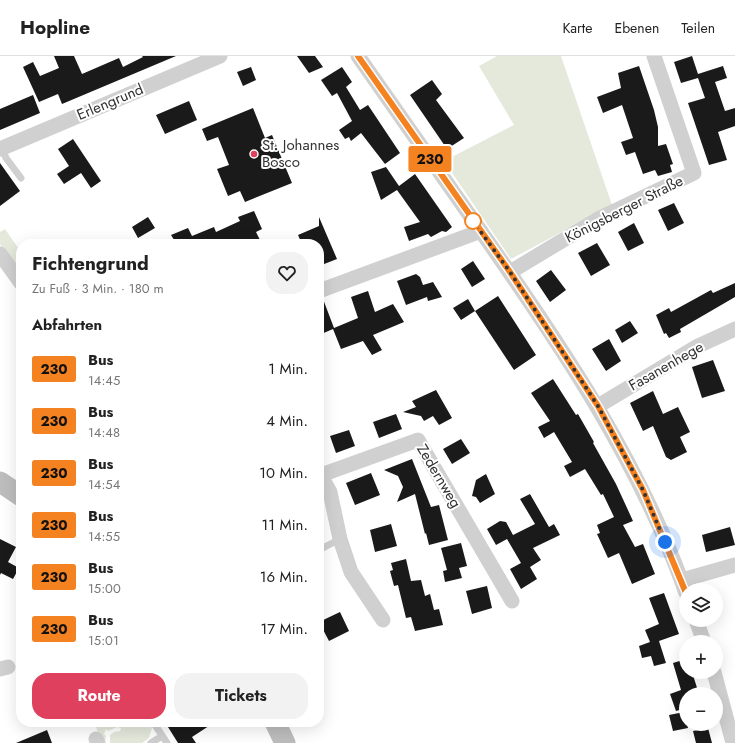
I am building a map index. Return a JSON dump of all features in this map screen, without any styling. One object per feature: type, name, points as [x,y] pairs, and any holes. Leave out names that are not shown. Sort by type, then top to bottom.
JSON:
[{"type":"main road","points":[[0,482],[16,493]]},
{"type":"main road","points":[[277,727],[285,743]]},
{"type":"street","name":"Erlengrund","points":[[1,149],[220,56]]},
{"type":"street","points":[[358,56],[510,272],[598,406],[643,490],[683,583]]},
{"type":"street","name":"Königsberger Straße","points":[[510,272],[600,218],[694,173],[654,56]]},
{"type":"street","points":[[324,289],[481,231]]},
{"type":"street","points":[[0,254],[16,276]]},
{"type":"street","name":"Fasanenhege","points":[[598,406],[698,346],[735,328]]},
{"type":"street","name":"Zedernweg","points":[[324,472],[418,440],[512,601]]},
{"type":"street","points":[[324,481],[330,492],[340,539],[351,572],[383,620]]},
{"type":"street","points":[[691,583],[735,565]]},
{"type":"street","points":[[716,679],[732,743]]},
{"type":"lane","points":[[1,149],[21,178]]},
{"type":"lane","points":[[324,547],[340,539]]},
{"type":"lane","points":[[156,727],[167,743]]},
{"type":"lane","points":[[151,743],[162,736]]},
{"type":"shaded area","points":[[497,56],[561,56],[612,205],[511,259],[444,161],[514,125],[479,66]]},
{"type":"shaded area","points":[[5,229],[16,245],[16,268],[0,244],[0,232]]},
{"type":"shaded area","points":[[96,727],[117,727],[108,731],[106,729],[104,734],[106,736],[105,741],[100,742]]},
{"type":"shaded area","points":[[117,727],[152,728],[149,738],[142,743],[110,743],[110,735],[114,732],[120,731],[121,728]]},
{"type":"building","points":[[54,56],[74,56],[82,74],[119,58],[123,67],[143,57],[142,56],[176,56],[62,104],[58,94],[39,102],[23,67],[33,62],[40,76],[59,68]]},
{"type":"building","points":[[297,56],[315,56],[323,67],[309,73]]},
{"type":"building","points":[[692,56],[698,74],[723,66],[727,78],[715,82],[725,111],[735,108],[735,126],[718,132],[727,160],[709,165],[688,103],[705,98],[698,78],[681,83],[674,62]]},
{"type":"building","points":[[639,66],[654,110],[658,127],[658,146],[666,144],[673,164],[670,165],[672,172],[658,176],[655,170],[643,174],[635,152],[626,155],[621,142],[633,138],[622,105],[603,113],[597,97],[621,88],[618,73]]},
{"type":"building","points":[[251,67],[256,80],[243,86],[237,72]]},
{"type":"building","points":[[342,67],[352,82],[346,87],[360,110],[368,105],[400,153],[385,164],[361,133],[351,141],[349,137],[345,139],[339,130],[352,121],[337,93],[332,96],[321,80]]},
{"type":"building","points":[[432,80],[442,94],[436,100],[464,138],[447,149],[410,95]]},
{"type":"building","points":[[33,95],[40,113],[0,130],[0,109]]},
{"type":"building","points":[[189,101],[197,120],[165,134],[156,115]]},
{"type":"building","name":"St. Johannes Bosco","points":[[253,108],[265,138],[272,135],[292,183],[245,202],[240,191],[228,196],[217,169],[229,165],[218,137],[207,141],[202,129]]},
{"type":"building","points":[[73,139],[101,181],[91,188],[81,173],[64,184],[57,174],[69,166],[58,149]]},
{"type":"building","points":[[0,163],[20,191],[0,206]]},
{"type":"building","points":[[386,167],[399,186],[415,174],[452,227],[446,232],[442,231],[431,237],[428,234],[409,241],[404,227],[420,222],[397,190],[381,200],[371,172]]},
{"type":"building","points":[[674,203],[684,223],[668,231],[658,210]]},
{"type":"building","points":[[254,211],[262,229],[256,232],[260,239],[174,239],[171,235],[188,228],[192,236],[214,227],[216,232],[240,221],[238,217]]},
{"type":"building","points":[[148,217],[155,228],[138,238],[132,227]]},
{"type":"building","points":[[319,217],[337,259],[324,264],[324,239],[300,239],[298,235],[319,226]]},
{"type":"building","points":[[634,223],[644,243],[628,251],[618,232]]},
{"type":"building","points":[[597,243],[610,265],[591,276],[578,253]]},
{"type":"building","points":[[473,261],[485,279],[472,287],[461,269]]},
{"type":"building","points":[[551,270],[566,290],[550,302],[536,281]]},
{"type":"building","points":[[416,274],[420,277],[423,285],[433,282],[442,297],[428,301],[427,297],[406,305],[397,281]]},
{"type":"building","points":[[735,283],[735,297],[680,329],[681,332],[669,338],[666,333],[664,334],[656,315],[669,308],[671,312],[711,290],[713,293]]},
{"type":"building","points":[[368,291],[375,312],[393,304],[404,322],[373,335],[382,350],[372,355],[363,341],[341,349],[333,329],[324,333],[324,302],[334,328],[358,318],[351,297]]},
{"type":"building","points":[[498,296],[536,355],[514,370],[475,311]]},
{"type":"building","points":[[468,299],[475,311],[461,320],[453,308]]},
{"type":"building","points":[[630,321],[638,333],[622,343],[615,330]]},
{"type":"building","points":[[609,339],[621,361],[606,371],[592,349]]},
{"type":"building","points":[[713,360],[725,391],[702,398],[692,367]]},
{"type":"building","points":[[553,379],[576,415],[578,414],[616,484],[633,521],[623,525],[635,547],[643,544],[655,574],[632,584],[619,553],[608,558],[597,534],[600,533],[597,525],[614,517],[603,494],[601,495],[585,469],[570,477],[564,466],[572,462],[554,432],[544,438],[538,427],[550,421],[531,393]]},
{"type":"building","points":[[436,390],[452,418],[439,425],[433,416],[424,421],[421,416],[403,412],[416,407],[412,401]]},
{"type":"building","points":[[653,391],[663,414],[678,407],[690,432],[680,437],[687,452],[671,460],[666,457],[653,426],[643,431],[630,403]]},
{"type":"building","points":[[396,414],[402,429],[379,438],[373,422]]},
{"type":"building","points":[[349,430],[355,446],[336,453],[330,436]]},
{"type":"building","points":[[461,439],[470,453],[452,464],[443,449]]},
{"type":"building","points":[[412,459],[431,507],[439,505],[448,540],[429,545],[415,494],[397,502],[403,487],[398,476],[384,470]]},
{"type":"building","points":[[371,473],[380,495],[355,505],[346,483]]},
{"type":"building","points":[[486,474],[495,494],[480,503],[476,497],[472,496],[476,480]]},
{"type":"building","points":[[530,494],[549,527],[554,524],[560,535],[533,548],[541,560],[530,567],[537,579],[521,589],[510,569],[521,563],[507,539],[496,545],[487,529],[500,521],[506,522],[513,535],[535,524],[520,499]]},
{"type":"building","points":[[391,524],[397,546],[375,552],[370,530]]},
{"type":"building","points":[[730,527],[735,545],[706,552],[702,535]]},
{"type":"building","points":[[0,539],[16,547],[8,562],[16,566],[16,574],[13,579],[1,573],[0,575]]},
{"type":"building","points":[[461,543],[467,566],[459,568],[462,578],[445,582],[443,571],[447,570],[441,548]]},
{"type":"building","points":[[406,559],[411,581],[421,580],[425,596],[430,594],[434,610],[439,609],[443,625],[415,631],[411,617],[406,618],[398,585],[394,586],[390,571],[393,570],[391,563]]},
{"type":"building","points":[[487,586],[492,608],[472,614],[466,591]]},
{"type":"building","points":[[664,593],[679,634],[659,641],[666,663],[654,666],[651,656],[642,658],[639,646],[650,642],[645,630],[659,624],[649,598]]},
{"type":"building","points":[[340,612],[349,631],[329,641],[324,632],[324,620]]},
{"type":"building","points":[[679,661],[679,679],[694,679],[697,687],[680,687],[673,663]]},
{"type":"building","points":[[679,691],[679,710],[676,711],[670,694]]},
{"type":"building","points":[[679,713],[679,730],[673,731],[669,715]]},
{"type":"building","points":[[168,727],[207,727],[192,737],[196,743],[178,743]]},
{"type":"building","points":[[47,730],[52,743],[16,743]]},
{"type":"building","points":[[693,731],[709,731],[712,743],[696,743]]},
{"type":"bus line","name":"230","points":[[358,56],[510,272],[598,406],[643,490],[683,583]]},
{"type":"place","name":"St. Johannes Bosco","points":[[254,154]]},
{"type":"route","points":[[473,221],[510,272],[598,406],[643,490],[665,542]]}]
